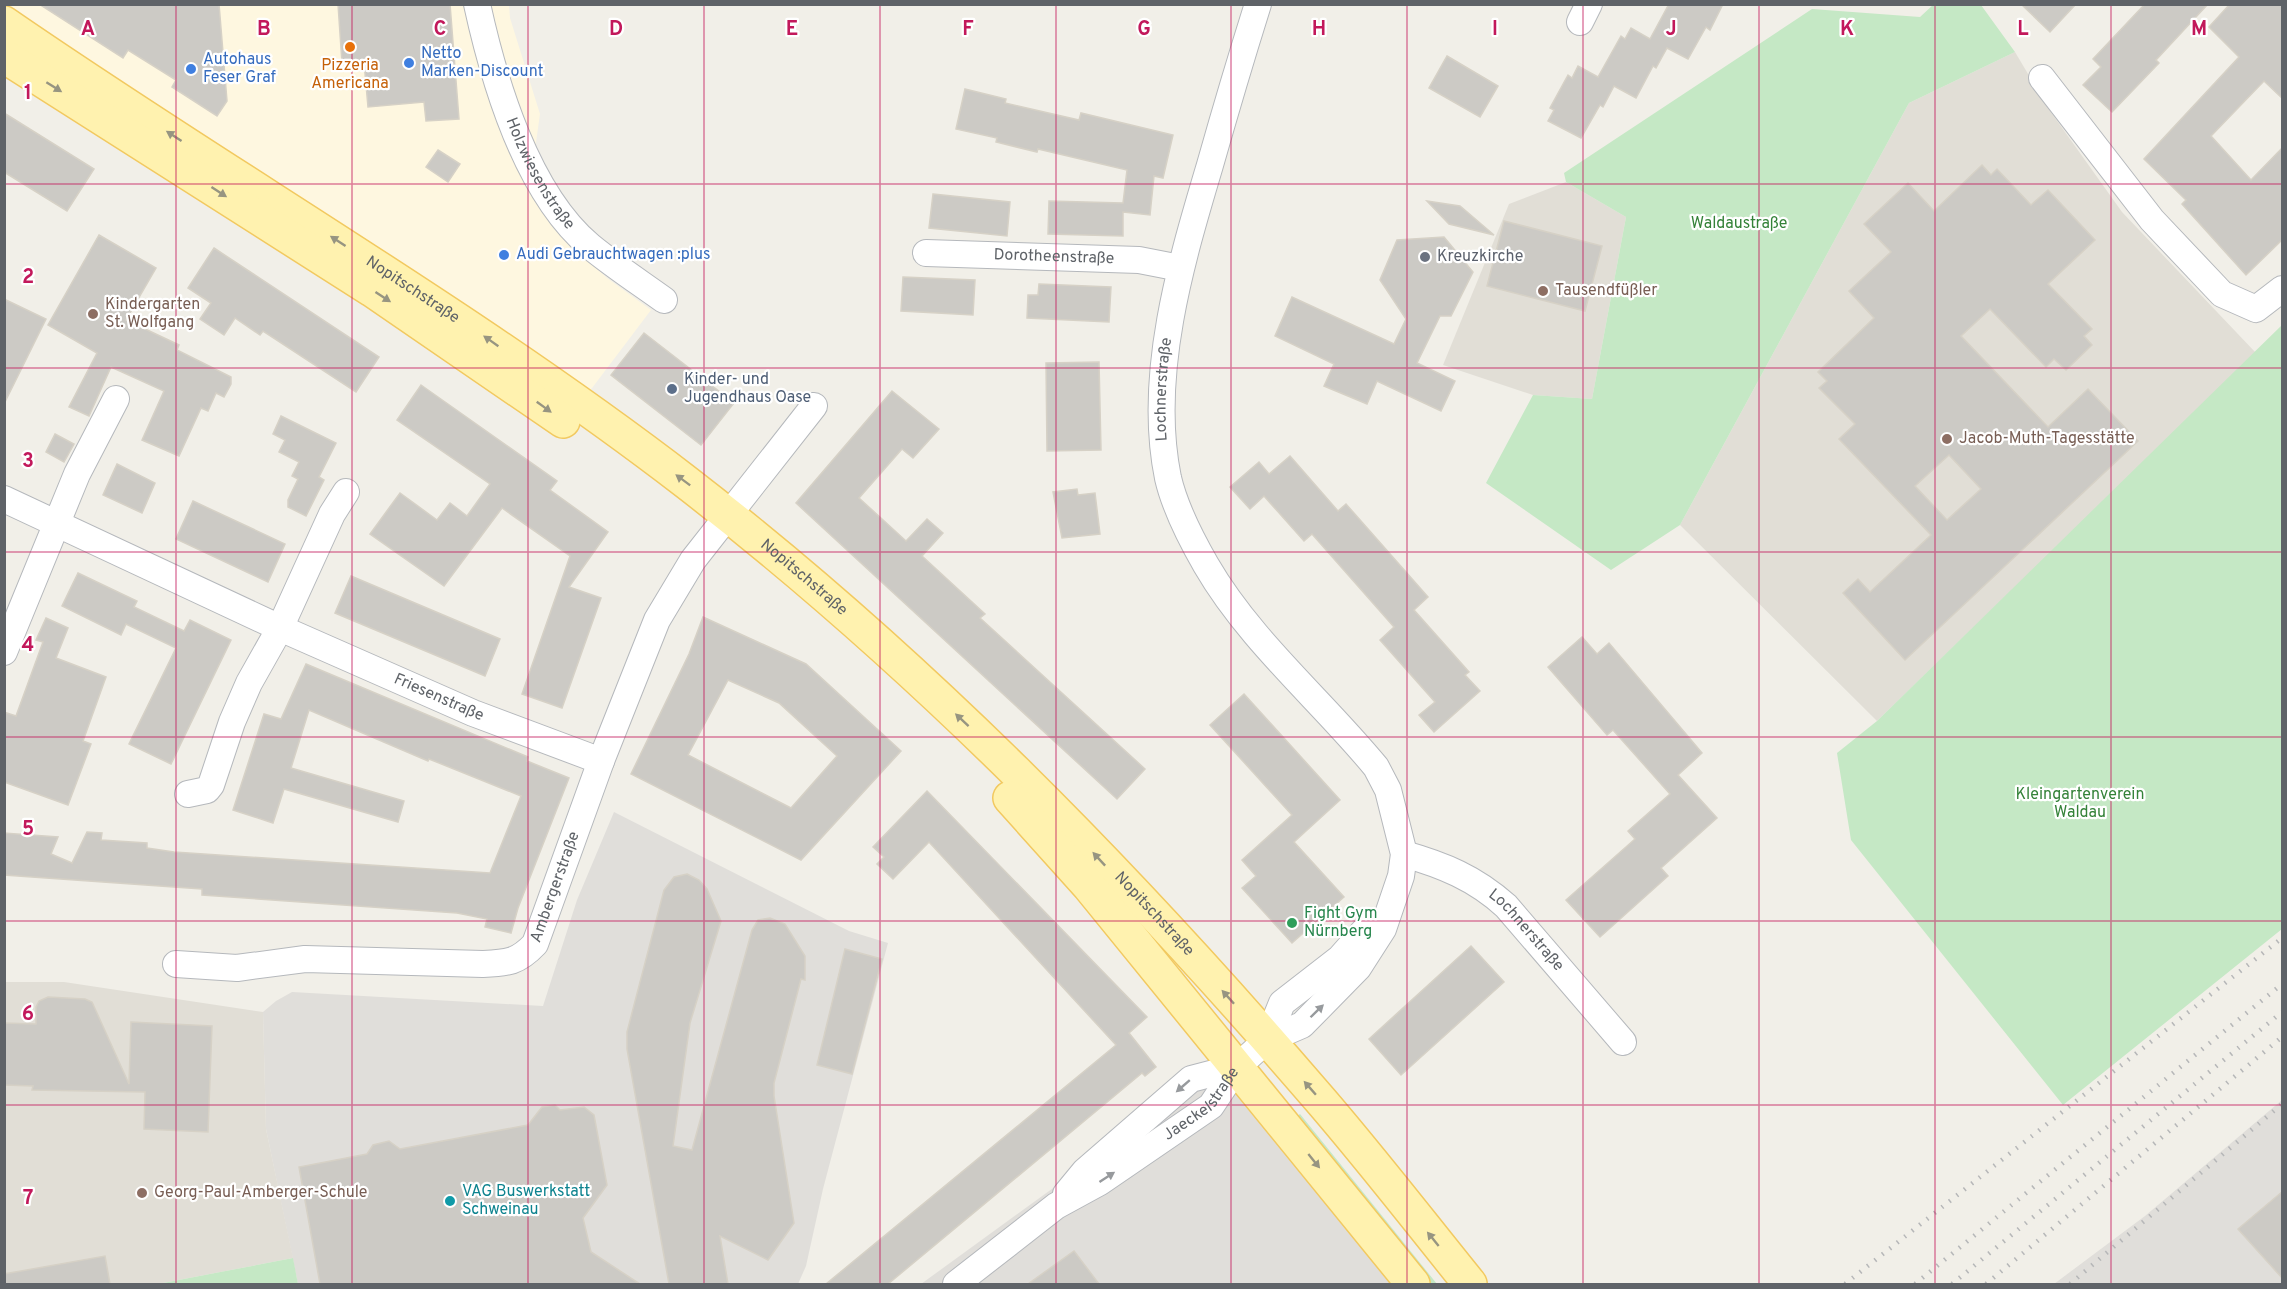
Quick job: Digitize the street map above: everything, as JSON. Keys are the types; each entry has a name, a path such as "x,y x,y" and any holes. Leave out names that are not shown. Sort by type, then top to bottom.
{"main road":[{"name":"Nopitschstraße","path":"4,23 475,331 672,472 721,525 1020,809 1089,886 1413,1284"},
{"name":"Nopitschstraße","path":"4,56 424,324 659,490 721,525 869,636 990,747 1123,884 1326,1107 1470,1284"}],"street":[{"name":"Holzwiesenstraße","path":"477,4 488,55 509,114 535,172 561,213 588,245 663,300"},
{"name":"Lochnerstraße","path":"1237,1067 1267,1040 1282,1003 1340,958 1359,939 1394,894 1401,876 1404,854 1388,790 1376,767 1249,625 1207,567 1173,496 1163,432 1164,366 1180,267 1258,4"},
{"path":"2042,78 2152,220 2222,294 2256,309 2283,290"},
{"name":"Dorotheenstraße","path":"926,253 1139,260 1180,267"},
{"path":"4,652 59,524 77,474 116,399"},
{"path":"721,525 814,406"},
{"path":"188,794 207,790 211,785 232,722 249,683 280,628 332,514 346,492"},
{"name":"Friesenstraße","path":"4,499 280,628 473,713 601,761"},
{"name":"Ambergerstraße","path":"176,964 237,969 305,959 483,964 522,958 535,944 601,761 657,620 680,578 721,525"},
{"name":"Lochnerstraße","path":"1404,854 1438,864 1486,887 1506,906 1623,1042"},
{"name":"Jaeckelstraße","path":"957,1284 1056,1206 1109,1177 1211,1106 1237,1067"}],"shaded area":[{"path":"5,5 509,5 510,18 540,114 529,192 554,229 607,278 651,310 586,396"},
{"name":"Jacob-Muth-Tagesstätte","path":"2015,52 2050,111 2122,212 2256,353 1877,721 1680,525 1909,103"},
{"name":"Tausendfüßler","path":"1566,182 1626,217 1592,399 1533,395 1443,365 1509,204"},
{"path":"614,812 849,931 888,943 823,1189 806,1266 798,1284 298,1284 266,1129 263,1012 292,992 543,1006 577,900"},
{"name":"Georg-Paul-Amberger-Schule","path":"4,982 64,982 263,1012 266,1129 293,1258 158,1284 5,1284"},
{"path":"1231,1059 1416,1284 921,1284"},
{"path":"2282,1100 2282,1284 2054,1284 2145,1216"}],"green space":[{"name":"Waldaustraße","path":"1934,4 1981,5 2015,52 1909,103 1680,525 1611,570 1486,483 1533,395 1592,399 1626,217 1566,182 1564,173 1812,9 1920,17"},
{"name":"Kleingartenverein Waldau","path":"2282,325 2282,929 2063,1105 1851,840 1837,753 1877,721"},
{"path":"1300,1114 1437,1284 1427,1284 1293,1120"},
{"path":"293,1258 298,1284 158,1284"}],"building":[{"name":"Autohaus Feser Graf","path":"39,4 219,4 227,101 217,116 172,87 176,80 128,50 123,58"},
{"name":"Netto Marken-Discount","path":"338,4 450,4 459,119 426,121 424,102 368,107 364,62 342,63"},
{"path":"1669,4 1723,4 1710,30 1706,27 1688,59 1667,48 1656,68 1653,66 1636,98 1614,86 1603,107 1600,105 1581,138 1548,121 1554,110 1550,108 1568,75 1572,78 1578,66 1598,77 1621,36 1625,39 1631,28 1650,39"},
{"path":"2021,4 2076,4 2050,32"},
{"path":"2145,4 2208,4 2156,60 2159,63 2112,112 2083,85 2101,67 2093,59"},
{"path":"2230,4 2283,4 2283,99 2264,81 2211,136 2251,180 2283,147 2283,239 2246,275 2182,204 2186,200 2144,159 2239,57 2209,27"},
{"path":"1447,56 1498,86 1480,117 1429,88"},
{"path":"965,89 1006,99 1005,103 1079,120 1081,113 1173,135 1163,178 1154,176 1150,215 1123,212 1123,236 1048,234 1049,201 1123,203 1127,170 1038,149 1037,152 996,142 997,138 956,129"},
{"path":"4,113 94,169 67,211 4,172"},
{"path":"438,150 460,164 448,182 426,167"},
{"path":"1982,165 1991,175 1997,169 2031,205 2048,190 2095,240 2048,284 2092,329 2084,336 2092,345 2066,370 2054,359 2046,367 1990,309 1961,336 2048,427 2088,389 2138,441 1905,660 1843,593 1858,579 1870,592 1931,535 1839,439 1855,424 1819,388 1827,381 1818,372 1874,318 1849,291 1891,252 1864,224 1908,183 1934,211","holes":["1949,455 1981,489 1947,520 1915,486"]},
{"path":"933,194 1010,202 1007,236 929,228"},
{"path":"1427,201 1460,206 1494,235 1449,224"},
{"path":"1504,221 1602,246 1585,311 1487,286"},
{"path":"99,235 156,268 126,320 179,345 177,350 231,377 231,384 224,397 216,393 208,411 201,408 179,456 142,440 164,391 111,367 89,416 69,407 97,353 48,325"},
{"path":"1444,237 1473,272 1451,316 1440,316 1417,363 1455,381 1441,411 1377,381 1367,404 1324,386 1334,364 1275,336 1292,297 1394,344 1406,319 1380,280 1397,240"},
{"path":"214,248 379,357 356,392 263,331 260,335 235,318 224,335 200,319 211,303 188,288"},
{"path":"903,277 975,280 973,315 901,311"},
{"path":"1039,284 1111,287 1109,322 1027,318 1028,295 1038,295"},
{"path":"4,299 46,319 4,404"},
{"name":"Kinder- und Jugendhaus Oase","path":"644,333 734,403 701,445 611,375"},
{"path":"1099,362 1101,450 1047,451 1046,363"},
{"path":"421,385 557,481 550,490 608,532 569,587 601,598 562,708 522,694 570,556 502,508 444,586 370,534 400,493 437,520 450,503 467,516 490,484 397,420"},
{"path":"892,391 939,429 913,458 902,449 859,498 906,541 927,519 943,533 922,556 985,614 980,618 1145,769 1117,799 796,503"},
{"path":"281,416 336,443 319,477 324,480 306,516 288,507 288,500 298,479 292,476 299,462 279,452 285,440 273,434"},
{"path":"55,434 74,444 64,462 46,452"},
{"path":"1290,456 1338,511 1346,504 1428,597 1414,610 1469,672 1465,675 1480,691 1434,732 1419,715 1435,702 1380,640 1394,627 1312,534 1304,541 1264,496 1250,509 1230,487 1259,462 1269,474"},
{"path":"117,464 155,483 142,513 103,495"},
{"path":"1077,489 1078,495 1095,493 1100,534 1062,538 1053,492"},
{"path":"193,501 285,544 268,582 176,539"},
{"path":"78,573 137,601 134,607 184,631 190,620 231,640 171,764 129,744 176,648 126,624 121,635 62,606"},
{"path":"351,576 500,639 485,676 335,613"},
{"path":"703,617 806,664 901,751 801,860 631,774 689,654","holes":["728,680 779,703 837,756 791,808 688,755"]},
{"path":"46,618 68,628 56,658 106,677 83,741 91,744 68,805 4,782 4,712 16,716 43,642 36,640"},
{"path":"1582,637 1597,654 1609,643 1702,753 1678,775 1717,818 1661,868 1668,876 1600,937 1566,900 1635,839 1628,831 1670,794 1613,730 1607,735 1548,667"},
{"path":"306,664 528,757 527,761 569,778 518,908 511,933 485,927 487,919 457,913 202,895 202,889 4,875 4,833 58,837 51,854 72,863 87,832 102,833 101,840 147,843 147,848 174,852 490,873 521,796 429,759 428,761 309,710 291,768 404,801 398,822 284,789 273,823 233,810 264,714 281,719"},
{"path":"1244,694 1340,800 1294,842 1344,897 1292,943 1242,888 1256,876 1242,860 1292,815 1210,725"},
{"path":"927,791 1147,1017 1129,1033 1156,1067 1145,1076 1142,1073 888,1284 826,1284 1116,1045 929,842 893,879 877,864 884,857 873,847"},
{"path":"687,874 699,880 707,889 721,921 690,1023 673,1146 692,1150 752,930 758,920 770,918 785,924 805,956 805,980 801,979 774,1083 774,1096 794,1223 768,1260 720,1236 728,1284 669,1284 627,1049 627,1032 664,890 674,877"},
{"path":"1471,946 1504,982 1401,1075 1369,1039"},
{"path":"845,949 882,959 852,1074 817,1065"},
{"path":"48,997 85,999 92,1002 129,1084 131,1022 212,1026 208,1132 144,1129 145,1092 32,1090 33,1086 4,1085 4,1023 36,1024 36,1007 39,1001"},
{"name":"VAG Buswerkstatt Schweinau","path":"555,1105 560,1110 584,1107 594,1115 607,1185 583,1218 591,1252 640,1284 320,1284 299,1167 367,1154 373,1145 389,1141 400,1149 528,1125 542,1107"},
{"path":"2283,1191 2283,1279 2238,1229"},
{"path":"1074,1251 1099,1284 1028,1284"},
{"path":"105,1256 110,1284 4,1284 4,1274"}],"railway":[{"path":"1845,1284 2282,938"},
{"path":"1915,1284 2282,984"},
{"path":"1952,1284 2282,1012"},
{"path":"1986,1284 2282,1037"},
{"path":"2070,1284 2282,1104"}],"place":[{"name":"Pizzeria Americana","path":"350,47"},
{"name":"Netto Marken-Discount","path":"409,63"},
{"name":"Autohaus Feser Graf","path":"191,69"},
{"name":"Audi Gebrauchtwagen :plus","path":"504,255"},
{"name":"Kreuzkirche","path":"1425,257"},
{"name":"Tausendfüßler","path":"1543,291"},
{"name":"Kindergarten St. Wolfgang","path":"93,314"},
{"name":"Kinder- und Jugendhaus Oase","path":"672,389"},
{"name":"Jacob-Muth-Tagesstätte","path":"1947,439"},
{"name":"Fight Gym Nürnberg","path":"1292,923"},
{"name":"Georg-Paul-Amberger-Schule","path":"142,1193"},
{"name":"VAG Buswerkstatt Schweinau","path":"450,1201"}]}
